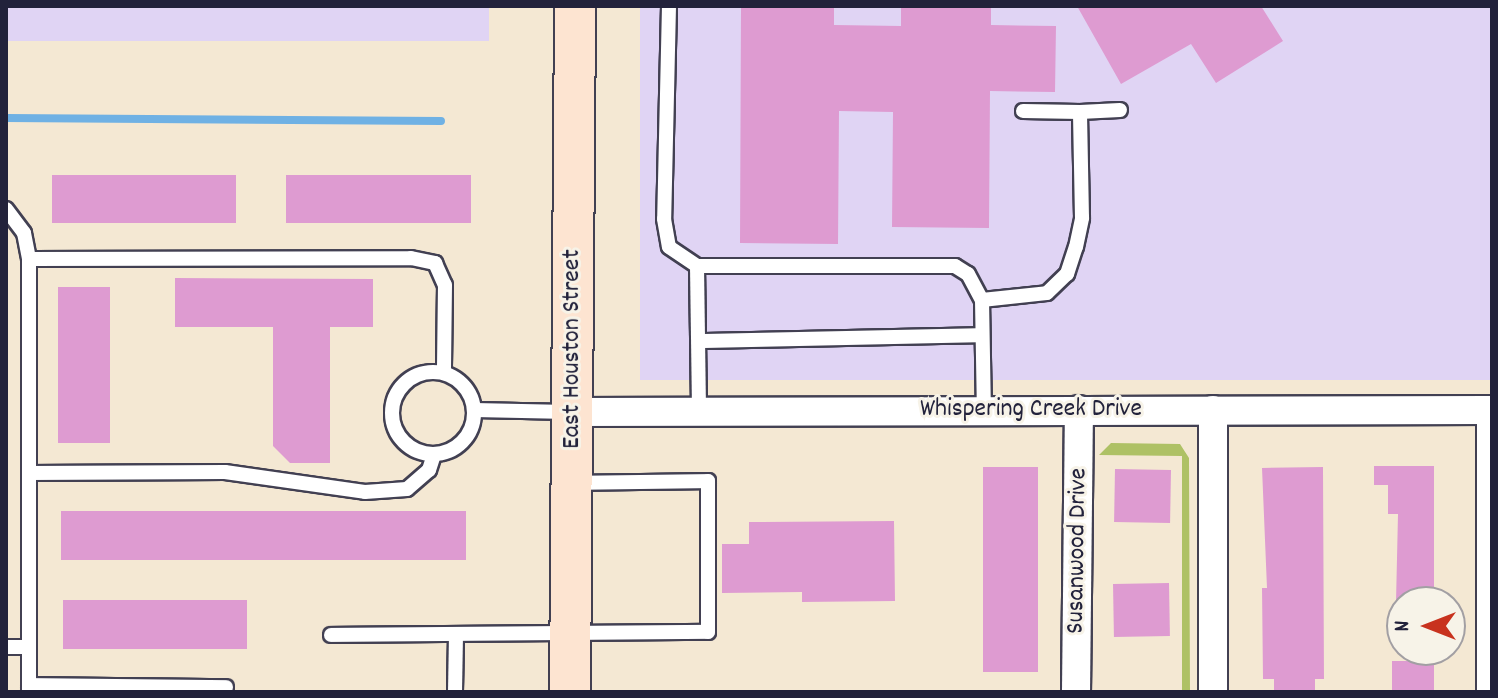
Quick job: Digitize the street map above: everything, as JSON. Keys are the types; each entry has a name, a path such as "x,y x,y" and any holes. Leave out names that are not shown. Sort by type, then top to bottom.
{"main road":[{"name":"East Houston Street","path":"570,692 575,6"}],"street":[{"name":"Susanwood Drive","path":"1076,692 1079,410"},
{"path":"1213,410 1213,692"},
{"name":"Whispering Creek Drive","path":"572,412 1492,410"},
{"path":"1491,692 1492,410"}],"lane":[{"path":"669,6 664,219 669,247 697,266 955,266 968,274 982,300 984,410"},
{"path":"1023,111 1120,110"},
{"path":"982,300 1047,293 1067,274 1082,218 1080,112"},
{"path":"6,209 24,233 29,259 29,688 226,687"},
{"path":"29,259 411,258 435,263 445,285 444,372"},
{"path":"697,266 699,411"},
{"path":"699,341 982,335"},
{"path":"444,372 462,384 474,410 473,424 458,446 434,455 406,445 396,434 392,405 408,380 444,372"},
{"path":"474,410 572,412"},
{"path":"29,473 225,472 365,492 407,489 429,470 434,455"},
{"path":"331,635 708,632 708,481 572,483"},
{"path":"455,692 456,635"},
{"path":"6,647 29,647"}],"shaded area":[{"path":"6,6 489,6 489,41 6,41"},
{"path":"640,6 1492,6 1492,380 640,380"}],"green space":[{"path":"1111,443 1180,444 1189,458 1190,692 1182,692 1182,456 1099,455"}],"building":[{"path":"741,6 834,6 834,25 901,26 901,6 991,6 991,25 1056,26 1055,92 990,91 989,228 892,227 893,112 839,111 838,244 740,243"},
{"path":"1077,6 1261,6 1283,41 1216,83 1191,44 1121,84"},
{"path":"52,175 236,175 236,223 52,223"},
{"path":"286,175 471,175 471,223 286,223"},
{"path":"175,278 373,279 373,327 330,327 330,463 290,463 273,446 273,327 175,327"},
{"path":"58,287 110,287 110,443 58,443"},
{"path":"1374,466 1434,466 1434,586 1396,586 1398,514 1388,514 1388,485 1374,485"},
{"path":"983,467 1038,467 1038,672 983,672"},
{"path":"1323,467 1324,679 1315,679 1315,692 1274,692 1274,679 1263,679 1262,588 1267,588 1262,468"},
{"path":"1115,469 1171,470 1170,523 1114,522"},
{"path":"61,511 466,511 466,560 61,560"},
{"path":"894,521 895,601 802,602 802,592 722,593 722,544 749,544 749,522"},
{"path":"1169,583 1170,636 1114,637 1113,584"},
{"path":"63,600 247,600 247,649 63,649"},
{"path":"1392,666 1434,666 1434,692 1392,692"}],"waterway":[{"path":"6,118 441,121"}]}
